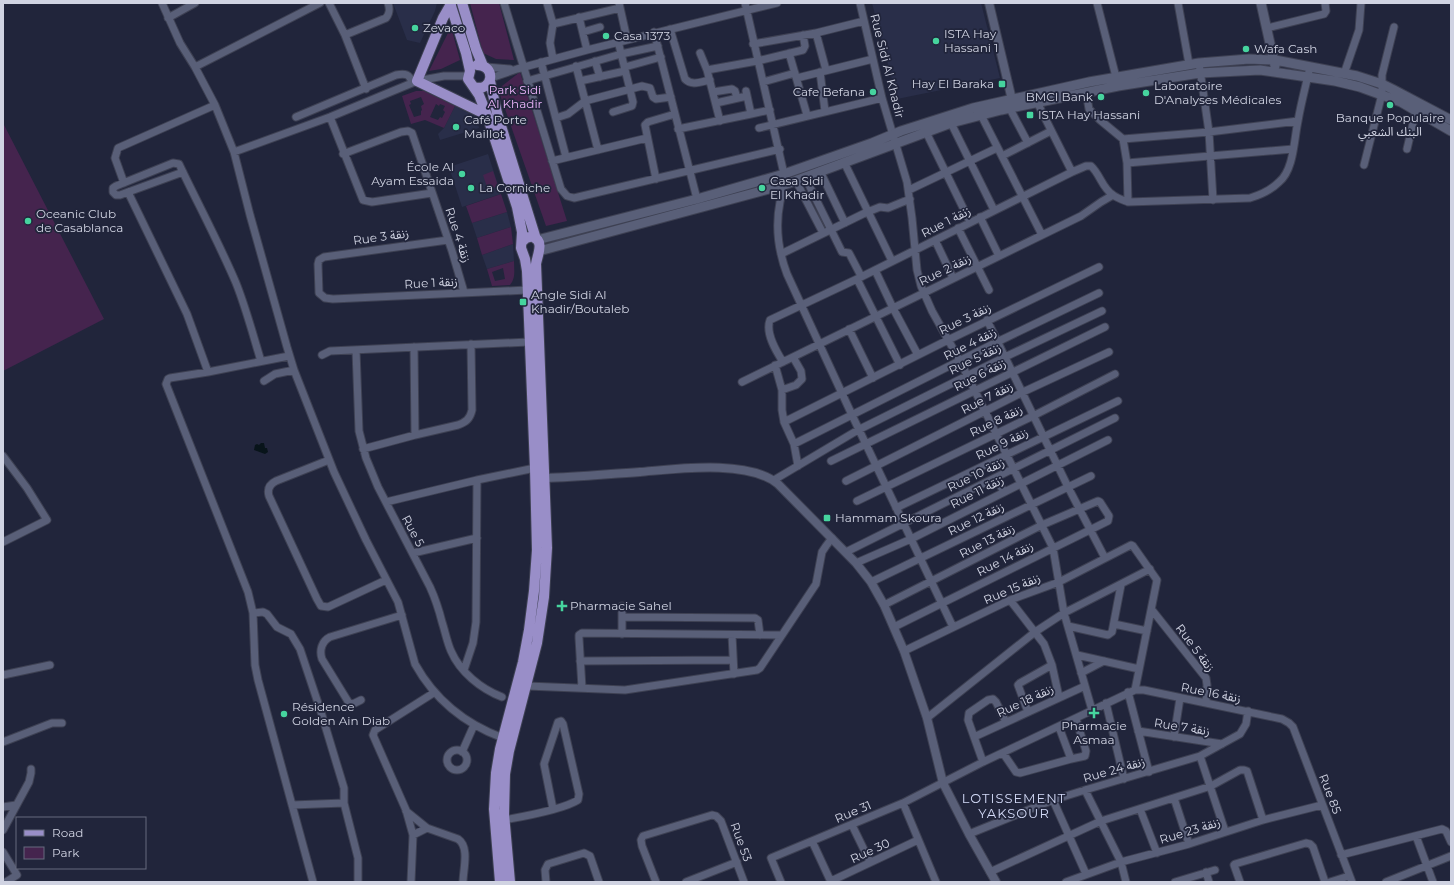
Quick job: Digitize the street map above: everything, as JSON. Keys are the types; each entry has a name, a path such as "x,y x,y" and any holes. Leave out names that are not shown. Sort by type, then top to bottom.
{"main road":[{"path":"462,3 476,49 484,67 490,72 490,80 497,113 540,245 536,264 547,548 545,583 537,643 507,760 503,798 510,882"},
{"path":"1261,3 1275,60 1276,72"},
{"path":"450,4 466,53 470,82 479,95 487,115 517,208 522,230 521,248 526,266 537,534 532,615 523,662 503,738 496,773 494,809 500,882"},
{"path":"450,4 414,82 487,115"},
{"path":"522,242 528,237 537,239 696,199 784,174 865,146 926,132 1011,104 1116,77 1189,64 1249,59 1275,60 1344,74 1382,84 1425,105 1451,120"},
{"path":"469,74 476,66 484,67"},
{"path":"523,253 531,256 539,251 784,185 844,162 894,139 973,108 1037,102 1086,92 1200,73 1260,70 1341,82 1382,94 1416,110 1451,131"},
{"path":"474,87 485,87 490,80"}],"street":[{"path":"162,3 180,42 215,105 234,152 289,356 329,460 366,540 398,602 415,664 435,692 457,714 474,725 503,738"},
{"path":"168,18 195,3"},
{"path":"195,67 320,3"},
{"path":"329,3 345,35 366,89"},
{"path":"345,35 386,18 389,10 388,3"},
{"path":"504,3 520,68 527,81 561,190 570,198 780,149"},
{"path":"547,3 553,24 550,43 553,59"},
{"path":"490,80 520,68 670,29 745,7 777,3"},
{"name":"Rue Sidi Al Khadir","path":"860,3 882,98 909,190 918,278 932,311 960,361 1053,548 1064,613 1092,710"},
{"path":"989,3 1011,104 1028,143"},
{"path":"1097,3 1116,77"},
{"path":"1178,3 1189,64"},
{"path":"1267,28 1324,14 1326,11 1325,3"},
{"path":"1344,74 1359,30 1361,3"},
{"path":"553,24 619,5 628,39"},
{"path":"745,7 757,61 780,149 784,174 784,185 780,203 778,226 781,254 787,274 858,430 954,627"},
{"path":"580,17 587,50"},
{"path":"753,44 816,33 864,21"},
{"path":"583,32 600,27"},
{"path":"1364,165 1382,94 1382,75 1394,27"},
{"path":"670,29 684,79 694,84 710,80"},
{"path":"654,32 696,199"},
{"path":"816,33 823,71 825,111"},
{"path":"707,70 757,61 804,49 805,46 803,35"},
{"path":"613,112 632,106 633,102 618,42"},
{"path":"527,81 576,66 658,46"},
{"path":"700,53 710,80 720,121"},
{"path":"789,53 807,115"},
{"path":"580,81 600,77 661,57"},
{"path":"763,82 823,71 873,59"},
{"path":"595,61 600,77"},
{"path":"541,62 546,75 566,157"},
{"path":"1199,63 1209,132 1213,200"},
{"path":"576,66 598,150"},
{"path":"484,67 520,68"},
{"path":"1113,196 1128,202 1238,200 1260,195 1280,182 1288,168 1293,149 1310,67"},
{"path":"296,117 400,74 409,76 414,82"},
{"path":"234,152 330,117 414,82 444,76 469,74"},
{"path":"556,118 568,114 585,101 645,86 650,88 653,97 656,99 671,97"},
{"path":"713,92 732,89 735,91 737,98"},
{"path":"1086,92 1089,109 1100,120 1123,138 1209,132 1298,121"},
{"path":"716,103 737,98 746,93 751,114"},
{"path":"759,128 807,115 882,98"},
{"path":"1037,102 1072,172"},
{"path":"124,182 115,158 118,148 215,105"},
{"path":"678,129 770,110"},
{"path":"1407,149 1416,110"},
{"path":"656,179 644,127 646,123 675,114"},
{"path":"980,115 1042,235"},
{"path":"330,117 361,197 366,202 375,202 432,193"},
{"path":"951,123 994,210"},
{"name":"Rue 4 زنقة","path":"344,154 405,131 412,134 415,139 464,292"},
{"path":"1002,156 1051,131"},
{"path":"926,132 970,222"},
{"path":"552,161 647,138"},
{"path":"1123,138 1128,202"},
{"path":"909,190 997,148"},
{"path":"1126,163 1293,149"},
{"path":"844,162 892,261"},
{"path":"183,172 118,195 113,192 114,187 124,182 173,163 179,164 183,172 236,283 261,361"},
{"name":"Rue 1 زنقة","path":"783,362 774,345 768,324 770,320 859,278 1022,196 1086,166 1091,166 1098,174 1106,189 1113,196"},
{"path":"820,171 845,223"},
{"path":"800,179 832,229 842,252 850,253 875,316 900,365"},
{"path":"800,179 823,233"},
{"path":"128,192 187,314 208,372"},
{"name":"Rue 2 زنقة","path":"742,382 1081,216 1101,202 1113,196"},
{"path":"781,254 868,212 880,207 888,208 910,199"},
{"path":"980,217 999,256"},
{"path":"958,228 978,266 988,290"},
{"name":"Rue 3 زنقة","path":"337,299 325,298 320,293 319,260 328,255 448,240"},
{"path":"935,240 954,278"},
{"name":"Rue 3 زنقة","path":"784,422 987,320 1099,267"},
{"path":"875,270 918,355"},
{"name":"Rue 1 زنقة","path":"337,299 527,290"},
{"name":"Rue 4 زنقة","path":"794,444 997,342 1099,293"},
{"name":"Rue 5 زنقة","path":"774,480 858,430 967,375 1102,311"},
{"path":"987,320 1104,558"},
{"name":"Rue 6 زنقة","path":"831,461 1012,371 1105,327"},
{"path":"849,329 873,378"},
{"path":"322,355 330,351 529,342"},
{"path":"363,449 465,422 471,415 472,410 471,344"},
{"path":"414,347 415,434"},
{"name":"Rue 5","path":"356,350 359,431 363,449 370,468 436,601 454,658 481,687 502,697"},
{"name":"Rue 7 زنقة","path":"846,481 1023,392 1109,352"},
{"path":"289,356 170,378 166,384 245,583 253,613 255,665 258,680 313,882"},
{"path":"782,390 796,385 802,379 801,371 793,357"},
{"path":"775,365 782,390 782,410 784,422 794,444 798,466"},
{"path":"264,381 275,374 294,370"},
{"name":"Rue 8 زنقة","path":"858,501 1033,416 1115,374"},
{"name":"Rue 9 زنقة","path":"896,508 1118,401"},
{"name":"Rue 10 زنقة","path":"846,552 1115,418"},
{"name":"Rue 11 زنقة","path":"856,563 911,539 1108,440"},
{"path":"3,456 27,488 47,520 3,542"},
{"path":"329,460 276,481 271,485 268,491 317,599 321,606 328,607 386,580"},
{"path":"386,502 477,480 535,468"},
{"path":"545,478 705,468 744,470 757,473 774,480 856,563 871,582 884,605 904,651 927,718 943,783 968,834 996,882"},
{"name":"Rue 12 زنقة","path":"871,582 1091,476"},
{"path":"996,478 1004,492"},
{"path":"464,670 473,643 476,622 477,480"},
{"name":"Rue 13 زنقة","path":"884,605 1042,526 1098,501 1100,502"},
{"name":"Rue 14 زنقة","path":"894,627 1108,521 1109,516 1100,502"},
{"path":"413,553 477,538"},
{"path":"527,686 628,690 757,670 760,668 816,584 822,552 832,538"},
{"name":"Rue 15 زنقة","path":"904,651 1010,600 1059,582 1127,545 1133,546 1150,569"},
{"path":"927,718 1035,632 1064,613 1150,569 1157,580 1135,690 983,762 943,783"},
{"path":"1068,626 1108,635 1112,632 1120,585"},
{"path":"1010,600 1044,644 1052,665 1059,697"},
{"path":"622,606 622,634"},
{"name":"Rue 5 زنقة","path":"1152,610 1206,678 1206,703"},
{"path":"253,613 261,612 267,614 277,627 292,634 297,642 321,712 344,788 344,803 358,858 358,882"},
{"path":"361,700 353,704 349,703 322,659 321,654 323,644 330,637 402,615"},
{"path":"622,617 755,618 758,620 760,635"},
{"path":"1114,624 1148,631"},
{"path":"582,688 579,635 582,634 782,635"},
{"path":"732,635 734,674"},
{"path":"1077,655 1139,669"},
{"path":"580,661 733,660"},
{"path":"1082,673 1104,661"},
{"path":"3,675 50,665"},
{"path":"1028,712 1018,685 1052,665"},
{"name":"Rue 18 زنقة","path":"974,737 1085,686"},
{"name":"Rue 16 زنقة","path":"1135,690 1144,690 1282,719"},
{"path":"411,882 413,835 406,810 374,738 373,732 435,692"},
{"path":"1128,692 1150,772"},
{"path":"1174,737 1180,698"},
{"path":"983,762 968,720 968,715 988,700 993,699 1006,722"},
{"path":"1106,703 1124,779"},
{"name":"Rue 24 زنقة","path":"968,834 1053,800 1200,756 1240,734 1244,728 1248,711"},
{"path":"1003,753 1016,772 1020,773 1085,756 1087,753 1076,719"},
{"name":"Rue 85","path":"1282,719 1289,723 1292,727 1350,879"},
{"path":"504,820 553,809 574,803 579,798 563,724 561,722 558,722 544,764 553,809"},
{"path":"3,742 52,723 62,723"},
{"path":"462,752 474,725"},
{"path":"1059,727 1071,759"},
{"name":"Rue 7 زنقة","path":"1138,731 1222,744"},
{"path":"1200,756 1226,831"},
{"path":"3,830 31,778 31,770"},
{"path":"990,872 1101,821 1211,786 1240,770 1247,771 1263,820"},
{"name":"Rue 31","path":"781,882 771,858 903,803 943,783"},
{"path":"1085,790 1121,862 1126,882"},
{"path":"1174,798 1189,844"},
{"path":"1053,800 1086,874"},
{"path":"292,805 344,803"},
{"path":"903,803 934,881"},
{"name":"Rue 23 زنقة","path":"1066,882 1121,862 1189,844 1226,831 1322,804"},
{"path":"3,807 16,805"},
{"path":"1140,809 1157,853"},
{"path":"406,810 427,828 458,839 462,842 464,847 463,882"},
{"name":"Rue 53","path":"656,882 642,846 642,837 712,816 716,816 721,821 744,882"},
{"path":"852,824 870,862"},
{"path":"413,835 427,828"},
{"path":"1341,855 1444,829 1451,842"},
{"path":"1416,836 1433,882"},
{"name":"Rue 30","path":"831,882 918,840"},
{"path":"812,842 831,882"},
{"path":"1240,882 1234,868 1235,864 1306,843 1313,847 1325,882"},
{"path":"3,852 17,875 6,882"},
{"path":"546,882 545,870 548,864 584,853 590,856 599,882"},
{"path":"1386,882 1451,856"},
{"path":"686,882 736,862"},
{"path":"1175,882 1215,870"},
{"path":"1206,872 1209,882"},
{"path":"1330,882 1350,879"}],"shaded area":[{"path":"393,3 437,3 435,11 420,43 407,40"},
{"name":"ISTA Hay Hassani 1","path":"872,3 981,3 1000,78 897,99"},
{"path":"455,106 476,117 479,128 440,140 438,134 444,128"},
{"path":"488,154 501,194 462,207 449,167"},
{"path":"507,212 511,227 477,238 472,223"},
{"path":"513,244 514,261 487,269 482,255"},
{"path":"264,443 265,448 267,448 268,452 265,454 254,450 255,445 259,445"}],"green space":[{"path":"470,3 499,3 514,60 496,59 483,53"},
{"path":"451,27 460,60 441,69 429,71"},
{"name":"Park Sidi Al Khadir","path":"520,72 567,221 546,226 498,89"},
{"path":"416,91 424,91 455,106 444,128 425,120 411,124 402,96","holes":["421,97 424,104 421,106 421,115 414,117 409,105 411,104 410,101","436,104 439,106 440,104 445,106 443,110 445,112 442,118 440,117 438,120 430,117"]},
{"name":"Oceanic Club de Casablanca","path":"3,123 104,319 3,371"},
{"path":"493,171 498,186 488,190 483,175"},
{"path":"501,194 507,212 472,223 466,206"},
{"path":"511,227 513,244 482,255 477,238"},
{"path":"514,261 513,280 510,285 492,286 487,269","holes":["503,268 505,279 495,281 492,272"]}],"place":[{"name":"Zevaco","path":"415,28"},
{"name":"Casa 1373","path":"606,36"},
{"name":"ISTA Hay Hassani 1","path":"936,41"},
{"name":"Wafa Cash","path":"1246,49"},
{"name":"Hay El Baraka","path":"1002,84"},
{"name":"Cafe Befana","path":"873,92"},
{"name":"Laboratoire D'Analyses Médicales","path":"1146,93"},
{"name":"BMCI Bank","path":"1101,97"},
{"name":"Banque Populaire البنك الشعبي","path":"1390,105"},
{"name":"ISTA Hay Hassani","path":"1030,115"},
{"name":"Café Porte Maillot","path":"456,127"},
{"name":"École Al Ayam Essaida","path":"462,174"},
{"name":"La Corniche","path":"471,188"},
{"name":"Casa Sidi El Khadir","path":"762,188"},
{"name":"Oceanic Club de Casablanca","path":"28,221"},
{"name":"Angle Sidi Al Khadir/Boutaleb","path":"523,302"},
{"name":"Hammam Skoura","path":"827,518"},
{"name":"Pharmacie Sahel","path":"562,606"},
{"name":"Pharmacie Asmaa","path":"1094,713"},
{"name":"Résidence Golden Ain Diab","path":"284,714"}],"district":[{"name":"LOTISSEMENT YAKSOUR","path":"1014,806"}]}
